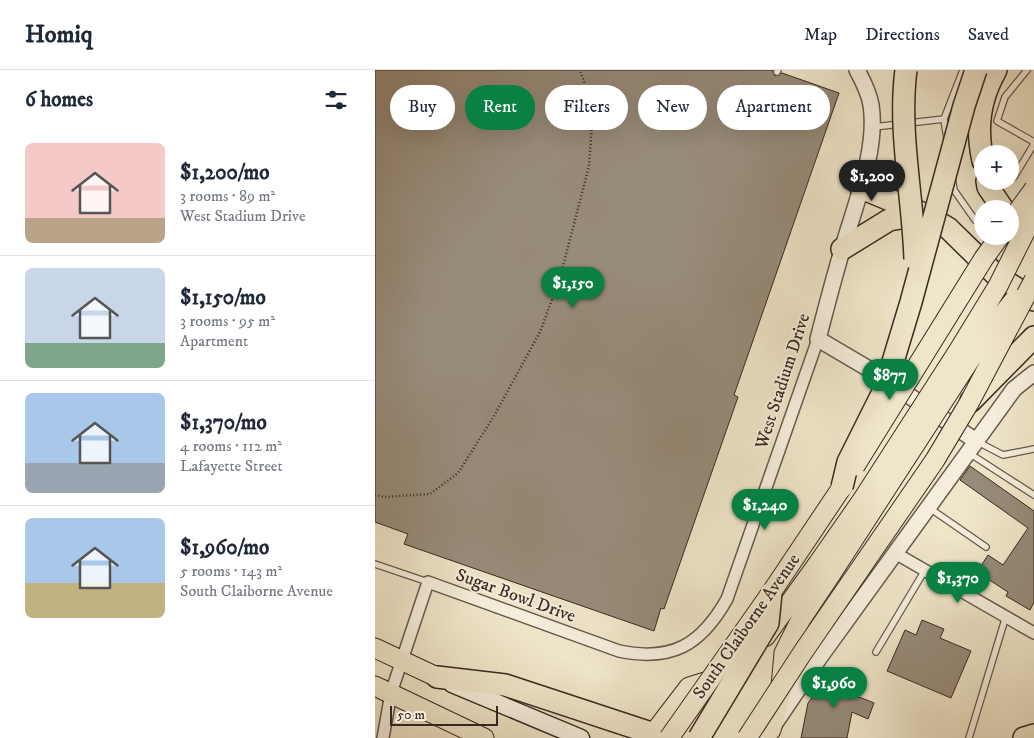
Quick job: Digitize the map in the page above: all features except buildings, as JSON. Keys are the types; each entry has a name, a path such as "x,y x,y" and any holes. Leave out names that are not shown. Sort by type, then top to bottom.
{"highway":[{"path":"906,70 903,91 904,128 911,188 915,258 911,302"},
{"path":"843,487 848,462 885,388 911,302 956,134 976,70"},
{"path":"981,145 979,126 981,102 996,70"},
{"path":"861,188 924,214 947,228 996,275 1034,300"},
{"path":"842,249 889,220 924,214"},
{"path":"1019,224 1034,238"},
{"path":"969,403 1034,337"},
{"path":"699,738 768,623 771,593"},
{"path":"437,677 505,685 659,737"},
{"path":"1025,738 1034,735"}],"main road":[{"path":"1019,210 1034,189"},
{"path":"768,734 780,698 784,653 824,569 863,500 998,286 1034,214"},
{"name":"South Claiborne Avenue","path":"659,737 771,593 843,487 993,245"},
{"path":"659,737 689,687 709,679 730,676 743,668 824,569 986,335 1034,275"},
{"path":"747,738 935,460 969,403 1034,280"},
{"path":"375,648 437,677 581,738"},
{"path":"383,690 478,737"}],"street":[{"name":"West Stadium Drive","path":"646,655 671,652 683,648 703,633 716,619 727,599 817,339 861,188 872,128 871,105 857,70"},
{"path":"817,339 874,372 972,447"},
{"path":"768,734 895,553 1014,389 1034,373"},
{"path":"895,553 1034,633"},
{"path":"383,738 383,690 401,660 428,582"},
{"name":"Sugar Bowl Drive","path":"428,582 619,651 646,655"}],"lane":[{"path":"963,70 944,119 954,190 974,219"},
{"path":"1019,168 1034,143 997,121 1005,98 1027,70"},
{"path":"872,128 944,119"},
{"path":"972,447 1003,455 1034,450"},
{"path":"972,447 1034,495"},
{"path":"928,507 987,547"},
{"name":"Sugar Bowl Drive","path":"375,564 428,582"},
{"path":"876,652 925,570"},
{"path":"969,738 1006,616"}],"path":[{"path":"375,495 384,497 430,494 458,472 494,416 540,332 560,278 589,166 592,124 587,90 580,70"}]}
